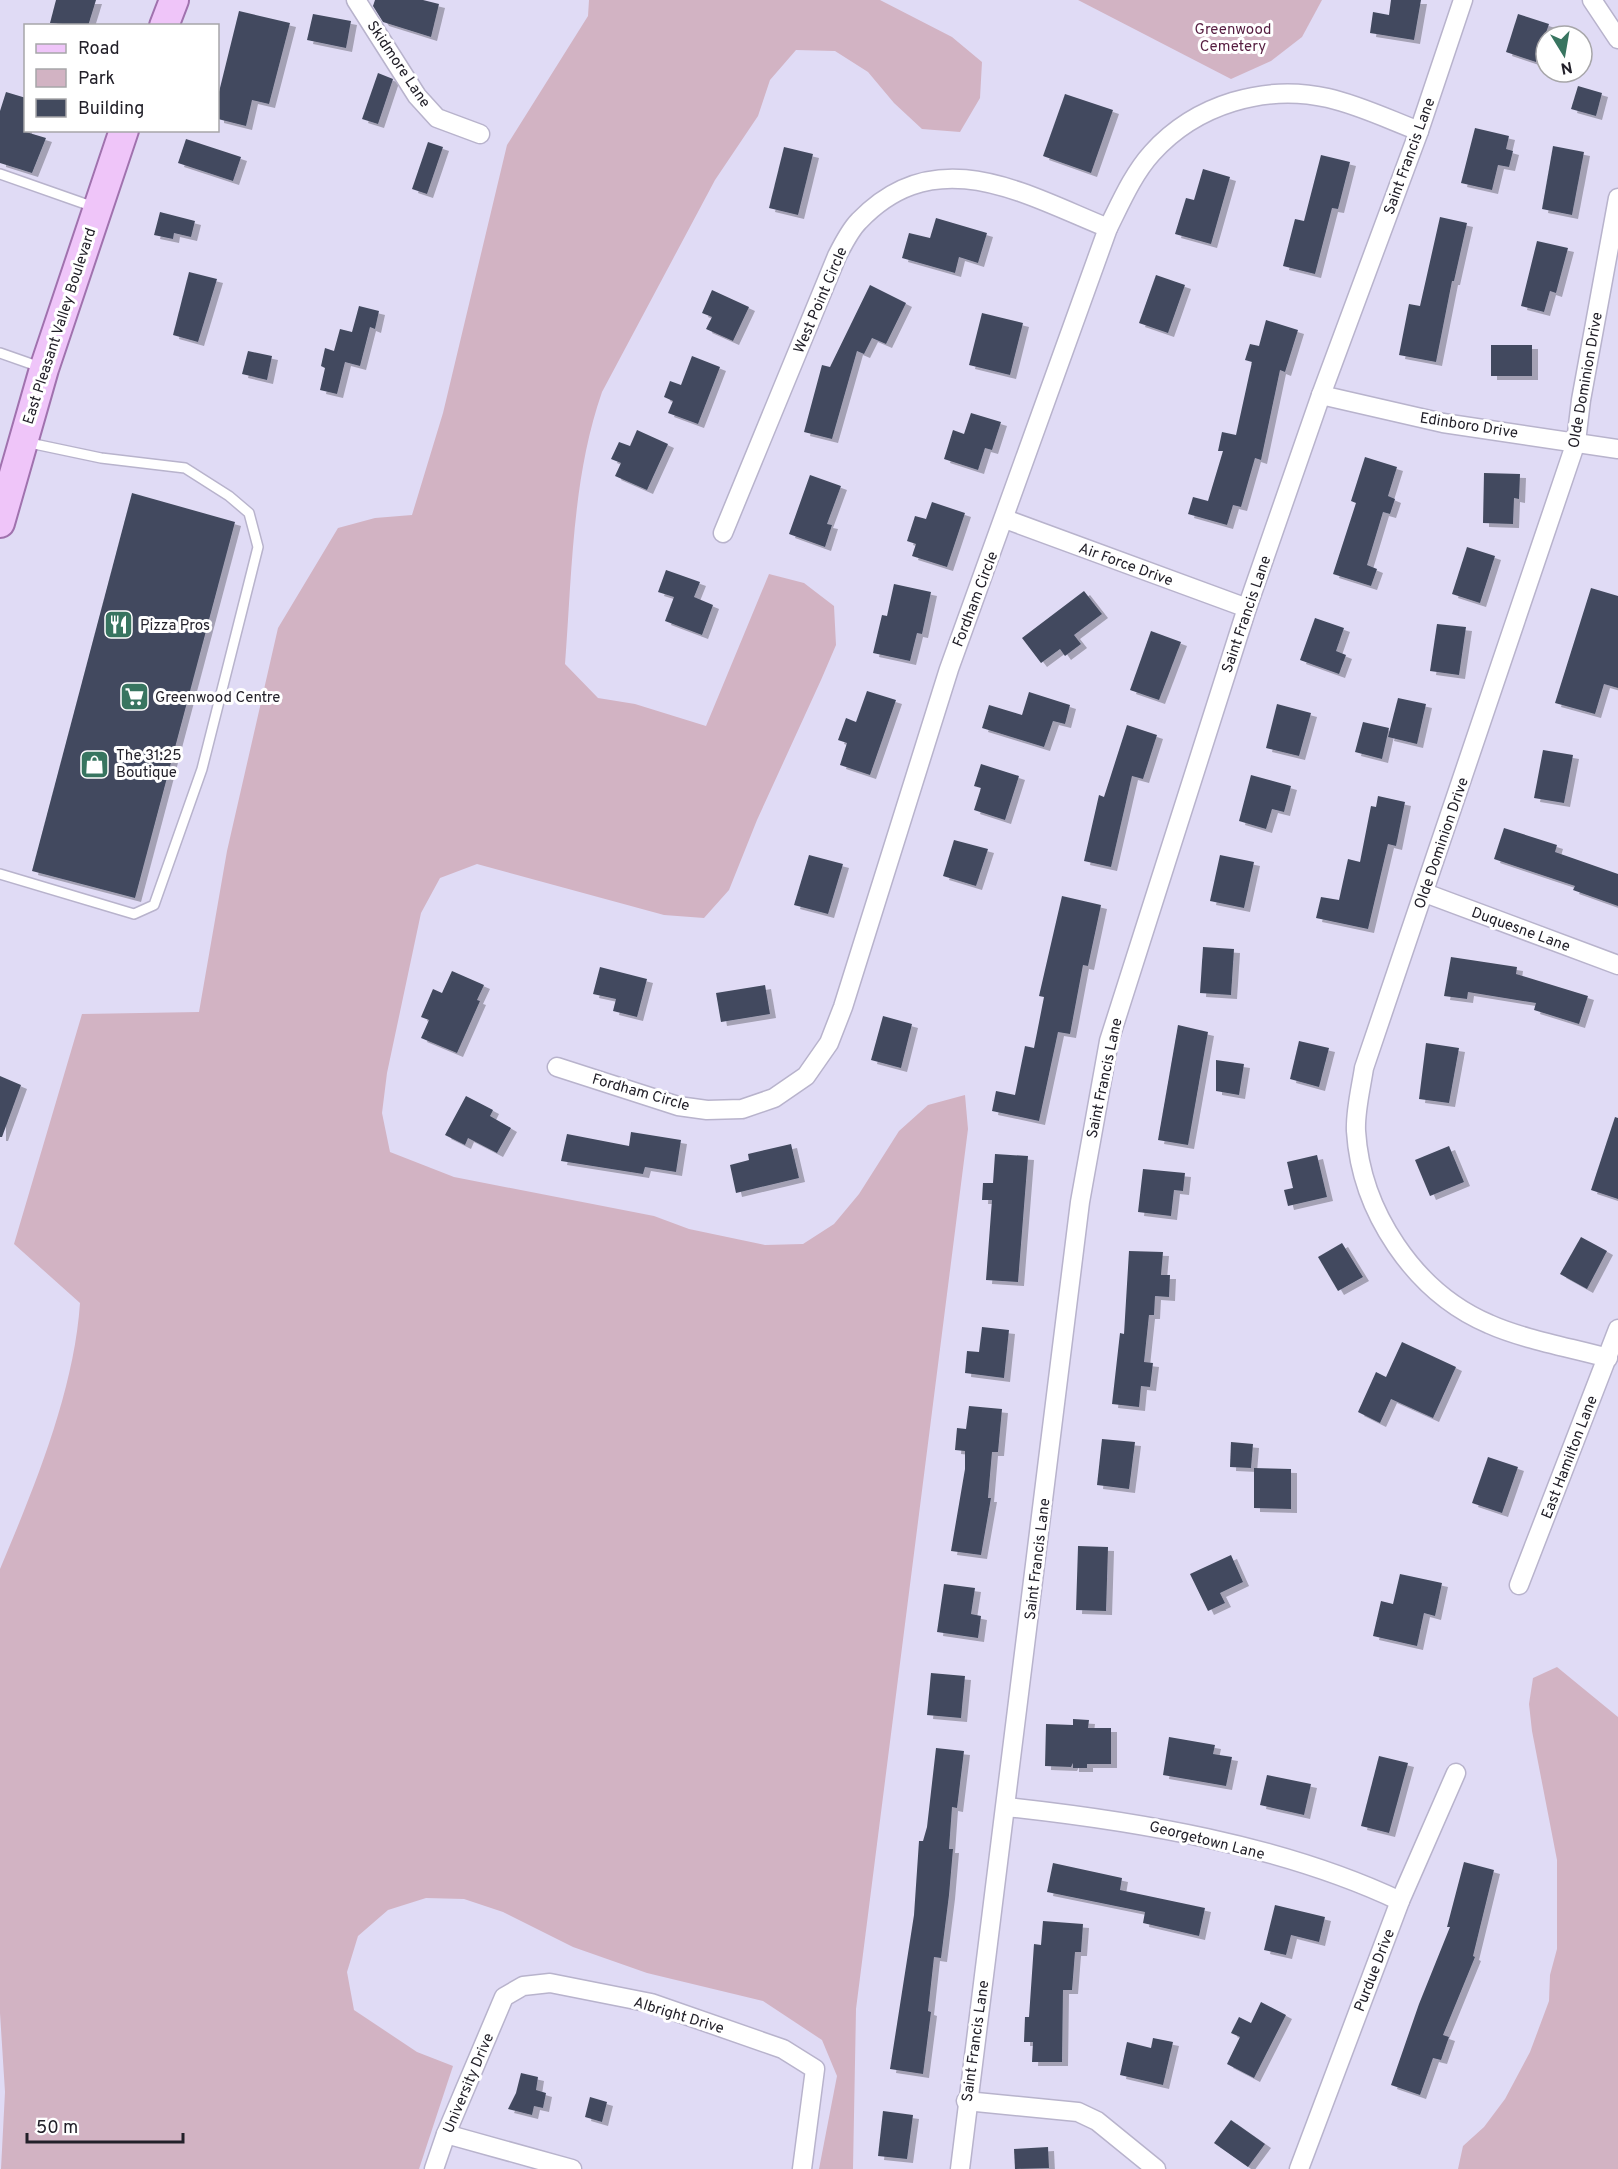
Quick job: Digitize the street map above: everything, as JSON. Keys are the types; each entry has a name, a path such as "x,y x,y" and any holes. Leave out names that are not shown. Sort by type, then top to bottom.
{"main road":[{"path":"165,24 174,0"},
{"name":"East Pleasant Valley Boulevard","path":"0,523 5,481 22,441 123,132"}],"street":[{"name":"Skidmore Lane","path":"356,0 417,96 437,118 480,134"},
{"name":"Saint Francis Lane","path":"960,2169 966,2101 1007,1807 1080,1202 1109,1041 1247,608 1321,395 1419,131 1463,0"},
{"path":"1592,0 1618,39"},
{"name":"Fordham Circle","path":"557,1067 678,1106 708,1110 742,1109 774,1098 806,1076 829,1043 843,1007 949,669 1005,519 1108,228 1132,182 1153,152 1205,112 1242,97 1280,94 1328,98 1419,131"},
{"name":"West Point Circle","path":"723,533 837,256 857,222 888,196 926,181 963,177 1000,184 1108,228"},
{"name":"Olde Dominion Drive","path":"1608,1358 1489,1324 1453,1303 1417,1271 1390,1237 1373,1204 1361,1167 1356,1129 1364,1068 1576,442 1581,400 1618,198"},
{"name":"Edinboro Drive","path":"1321,395 1443,423 1618,448"},
{"name":"Air Force Drive","path":"1005,519 1247,608"},
{"name":"Duquesne Lane","path":"1425,893 1618,964"},
{"name":"East Hamilton Lane","path":"1519,1585 1618,1329"},
{"name":"Purdue Drive","path":"1299,2169 1400,1901 1456,1773"},
{"name":"Georgetown Lane","path":"1007,1807 1111,1819 1162,1828 1356,1880 1400,1901"},
{"name":"Albright Drive","path":"504,1997 524,1986 550,1983 651,2003 783,2049 815,2069 801,2169"},
{"name":"University Drive","path":"434,2169 446,2134 504,1997"},
{"path":"966,2101 1078,2112 1098,2121 1156,2169"},
{"path":"446,2134 572,2169"}],"lane":[{"path":"0,174 97,208"},
{"path":"0,353 44,369"},
{"path":"0,874 134,914 154,905 202,769 258,547 249,513 229,496 185,468 101,458 22,441"}],"green space":[{"path":"589,0 880,0 952,37 982,62 980,98 960,132 922,129 894,103 868,72 835,51 796,50 770,80 758,116 715,180 602,392 592,425 579,492 565,664 598,698 635,704 706,726 769,574 804,583 834,606 836,645 757,820 729,890 704,918 664,915 477,864 440,878 421,913 387,1073 382,1113 390,1152 454,1177 654,1216 689,1229 765,1245 803,1244 834,1224 859,1194 899,1131 928,1105 965,1095 968,1129 856,2009 853,2169 819,2169 837,2076 822,2040 763,2001 647,1973 573,1947 503,1912 464,1899 426,1898 388,1910 358,1936 347,1972 354,2010 417,2052 453,2066 419,2169 1,2169 5,2092 0,2013 0,1569 39,1473 61,1405 70,1371 80,1303 14,1244 82,1014 199,1012 227,851 278,628 338,528 375,518 412,515 443,413 507,145 588,16"},
{"name":"Greenwood Cemetery","path":"1078,0 1322,0 1302,37 1271,61 1231,79"},
{"path":"1557,1667 1618,1717 1618,2169 1458,2169 1463,2146 1484,2127 1505,2099 1530,2052 1549,2001 1550,1975 1557,1949 1557,1860 1532,1731 1529,1704 1533,1678"}],"building":[{"path":"56,0 96,0 89,24 50,23"},
{"path":"375,0 423,0 439,4 431,37 383,22 373,6"},
{"path":"1391,0 1421,0 1414,40 1370,33 1373,12 1389,15"},
{"path":"239,11 290,23 269,104 252,100 246,126 219,119 219,92"},
{"path":"313,14 351,21 346,48 307,40"},
{"path":"1518,14 1549,24 1534,24 1534,61 1506,52"},
{"path":"378,73 393,79 378,124 362,119"},
{"path":"1578,86 1602,93 1596,116 1571,109"},
{"path":"6,92 24,97 24,132 46,138 32,173 0,163 0,111"},
{"path":"1065,94 1113,110 1091,173 1043,156"},
{"path":"1475,128 1509,136 1506,149 1513,151 1509,167 1498,165 1492,190 1461,183"},
{"path":"186,139 241,157 233,181 178,163"},
{"path":"428,142 443,147 427,194 412,189"},
{"path":"1553,146 1584,152 1572,215 1542,209"},
{"path":"784,147 813,154 798,215 769,208"},
{"path":"1321,155 1350,162 1338,209 1332,208 1315,274 1283,266 1295,219 1304,221"},
{"path":"1203,169 1230,177 1211,244 1175,234 1186,198 1194,200"},
{"path":"160,212 195,221 191,237 174,233 173,239 154,235"},
{"path":"1440,217 1467,223 1454,281 1452,281 1436,362 1399,355 1409,304 1420,306"},
{"path":"936,218 987,233 978,263 959,257 955,273 902,258 909,233 930,238"},
{"path":"1537,241 1568,248 1556,293 1550,291 1544,312 1521,306"},
{"path":"189,272 217,279 198,342 173,335"},
{"path":"1156,275 1185,285 1168,333 1139,323"},
{"path":"870,285 906,303 886,344 872,338 864,354 857,351 832,439 804,432 822,365 830,367"},
{"path":"712,290 749,307 733,341 706,329 712,317 702,313"},
{"path":"359,306 379,311 375,329 370,327 360,366 345,362 337,394 320,390 325,368 321,366 325,348 334,351 340,329 352,332"},
{"path":"982,313 1023,323 1010,375 969,365"},
{"path":"1266,320 1298,330 1285,372 1280,370 1261,460 1255,458 1241,507 1233,505 1227,525 1188,514 1193,497 1208,501 1223,451 1218,451 1222,432 1236,435 1252,362 1245,360 1250,344 1259,346"},
{"path":"1491,345 1532,345 1532,376 1491,376"},
{"path":"248,351 272,356 267,380 242,374"},
{"path":"692,356 720,367 698,424 668,413 673,401 664,397 670,381 681,385"},
{"path":"971,413 1001,422 992,450 985,448 978,470 944,459 953,430 964,434"},
{"path":"637,430 668,444 647,490 615,476 621,463 611,459 619,442 630,446"},
{"path":"1365,457 1397,467 1388,496 1395,499 1390,514 1383,512 1367,565 1377,569 1371,586 1333,574 1356,503 1351,501"},
{"path":"1484,473 1520,474 1519,499 1514,498 1513,524 1483,523"},
{"path":"810,475 841,486 827,524 832,525 825,547 789,534"},
{"name":"Greenwood Centre","path":"132,493 235,522 135,898 32,871"},
{"path":"932,502 965,513 947,567 912,556 916,544 907,541 915,516 926,519"},
{"path":"1467,547 1495,556 1480,603 1452,594"},
{"path":"666,570 700,582 694,597 713,605 702,635 665,621 674,597 658,592"},
{"path":"894,584 931,592 922,634 917,633 910,661 873,653 882,615 887,616"},
{"path":"1591,588 1618,596 1618,688 1604,684 1595,714 1555,703"},
{"path":"1084,591 1102,614 1074,635 1081,644 1065,656 1060,649 1041,663 1022,638"},
{"path":"1315,618 1344,628 1336,651 1346,655 1339,674 1300,660"},
{"path":"1437,624 1466,627 1459,675 1430,671"},
{"path":"1151,631 1181,642 1159,700 1130,690"},
{"path":"867,691 896,700 870,775 840,765 847,743 838,740 846,718 856,722"},
{"path":"1029,692 1070,705 1065,724 1053,721 1044,747 982,728 989,705 1022,715"},
{"path":"1398,698 1426,704 1417,744 1388,737"},
{"path":"1277,704 1311,713 1299,756 1266,748"},
{"path":"1363,722 1389,728 1382,759 1355,752"},
{"path":"1127,725 1157,735 1143,779 1132,776 1111,867 1084,861 1099,795 1104,797"},
{"path":"1543,750 1573,755 1564,803 1534,798"},
{"path":"981,764 1019,776 1005,820 974,810 981,788 974,786"},
{"path":"1251,775 1291,786 1284,812 1272,809 1266,829 1239,821"},
{"path":"1378,796 1405,802 1396,846 1388,844 1368,929 1316,918 1321,897 1339,900 1348,859 1360,862 1371,806 1376,807"},
{"path":"1504,828 1557,845 1555,852 1618,874 1618,906 1573,890 1575,886 1494,859"},
{"path":"954,840 988,849 976,886 943,876"},
{"path":"809,855 843,864 828,914 794,905"},
{"path":"1220,855 1254,862 1244,908 1210,901"},
{"path":"1062,896 1101,905 1088,966 1083,965 1070,1034 1058,1032 1039,1121 992,1111 996,1091 1015,1095 1025,1046 1034,1048 1044,997 1039,996"},
{"path":"1203,947 1234,949 1231,995 1200,993"},
{"path":"1451,957 1517,967 1516,974 1588,996 1579,1024 1534,1010 1536,1003 1468,992 1467,999 1444,996"},
{"path":"600,967 647,979 637,1017 613,1011 616,999 593,994"},
{"path":"452,971 484,985 477,1000 480,1001 457,1053 421,1038 429,1020 421,1017 433,989 442,993"},
{"path":"765,985 770,1014 721,1022 716,993"},
{"path":"883,1016 912,1024 901,1068 871,1060"},
{"path":"1178,1025 1208,1032 1188,1145 1158,1140"},
{"path":"1299,1041 1329,1048 1319,1087 1290,1079"},
{"path":"1426,1043 1459,1048 1449,1103 1419,1099"},
{"path":"1216,1060 1244,1064 1239,1095 1216,1091"},
{"path":"0,1076 21,1085 2,1137 0,1137"},
{"path":"466,1096 493,1110 490,1116 511,1128 497,1153 468,1138 465,1145 445,1135"},
{"path":"1615,1117 1618,1118 1618,1199 1591,1190"},
{"path":"631,1132 681,1140 676,1172 645,1167 643,1174 561,1161 567,1134 629,1146"},
{"path":"791,1144 799,1178 736,1193 730,1165 749,1160 748,1154"},
{"path":"1449,1146 1464,1182 1430,1196 1415,1160"},
{"path":"995,1154 1028,1156 1018,1282 986,1280 992,1200 982,1200 983,1183 993,1183"},
{"path":"1317,1155 1327,1197 1288,1206 1284,1190 1293,1188 1287,1162"},
{"path":"1143,1169 1185,1173 1183,1191 1174,1190 1171,1216 1138,1212"},
{"path":"1581,1237 1607,1251 1587,1289 1560,1274"},
{"path":"1342,1243 1363,1277 1338,1291 1318,1257"},
{"path":"1129,1251 1163,1252 1161,1275 1170,1275 1169,1297 1155,1296 1154,1315 1149,1315 1144,1362 1153,1363 1150,1387 1141,1386 1139,1407 1112,1404 1120,1333 1124,1334"},
{"path":"982,1327 1009,1330 1004,1378 965,1373 967,1351 979,1352"},
{"path":"1402,1342 1456,1367 1433,1418 1391,1399 1380,1423 1358,1412 1376,1372 1386,1377"},
{"path":"969,1406 1002,1409 998,1452 992,1452 988,1498 991,1498 981,1555 951,1551 965,1469 965,1451 955,1450 957,1428 966,1429"},
{"path":"1102,1439 1135,1442 1129,1489 1097,1485"},
{"path":"1231,1442 1253,1444 1251,1468 1230,1467"},
{"path":"1488,1457 1518,1467 1502,1513 1472,1503"},
{"path":"1254,1468 1291,1469 1291,1509 1254,1508"},
{"path":"1078,1546 1108,1547 1106,1611 1076,1610"},
{"path":"1231,1555 1243,1582 1220,1593 1225,1603 1208,1611 1190,1574"},
{"path":"1400,1574 1442,1583 1435,1616 1424,1613 1417,1646 1373,1636 1381,1601 1393,1604"},
{"path":"944,1584 975,1588 971,1614 981,1616 978,1638 937,1632"},
{"path":"931,1673 965,1676 961,1718 927,1715"},
{"path":"1073,1719 1089,1720 1088,1728 1111,1728 1111,1764 1087,1764 1087,1768 1073,1768 1073,1763 1071,1767 1045,1766 1046,1724 1073,1725"},
{"path":"1169,1737 1215,1745 1213,1754 1232,1757 1226,1786 1163,1775"},
{"path":"936,1748 964,1751 957,1808 952,1807 949,1849 953,1849 949,1895 941,1958 934,1957 928,2011 931,2012 923,2074 890,2069 914,1915 919,1841 923,1841 927,1827"},
{"path":"1379,1756 1408,1763 1389,1833 1361,1826"},
{"path":"1267,1775 1311,1784 1304,1815 1260,1805"},
{"path":"1464,1862 1494,1870 1473,1956 1475,1957 1443,2035 1449,2037 1441,2060 1433,2058 1420,2095 1391,2085 1419,2004 1450,1927 1447,1927"},
{"path":"1053,1863 1122,1878 1120,1890 1205,1908 1199,1936 1143,1923 1145,1912 1047,1892"},
{"path":"1275,1905 1325,1917 1319,1942 1291,1935 1286,1955 1264,1950"},
{"path":"1043,1921 1083,1924 1081,1952 1075,1952 1072,1990 1063,1990 1062,2062 1032,2062 1033,2042 1024,2042 1025,2017 1029,2017 1034,1944 1041,1945"},
{"path":"1261,2002 1286,2015 1254,2078 1227,2064 1240,2037 1231,2033 1239,2017 1251,2023"},
{"path":"1153,2038 1173,2042 1163,2085 1120,2075 1127,2042 1151,2048"},
{"path":"521,2073 538,2077 536,2090 546,2093 543,2108 534,2106 532,2115 508,2109 516,2093"},
{"path":"590,2097 607,2102 602,2122 585,2117"},
{"path":"883,2111 913,2115 907,2159 878,2156"},
{"path":"1231,2120 1265,2144 1248,2167 1214,2143"},
{"path":"1048,2147 1049,2168 1015,2169 1014,2149"}],"place":[{"name":"Pizza Pros","path":"119,625"},
{"name":"Greenwood Centre","path":"134,697"},
{"name":"The 31:25 Boutique","path":"95,764"}]}
